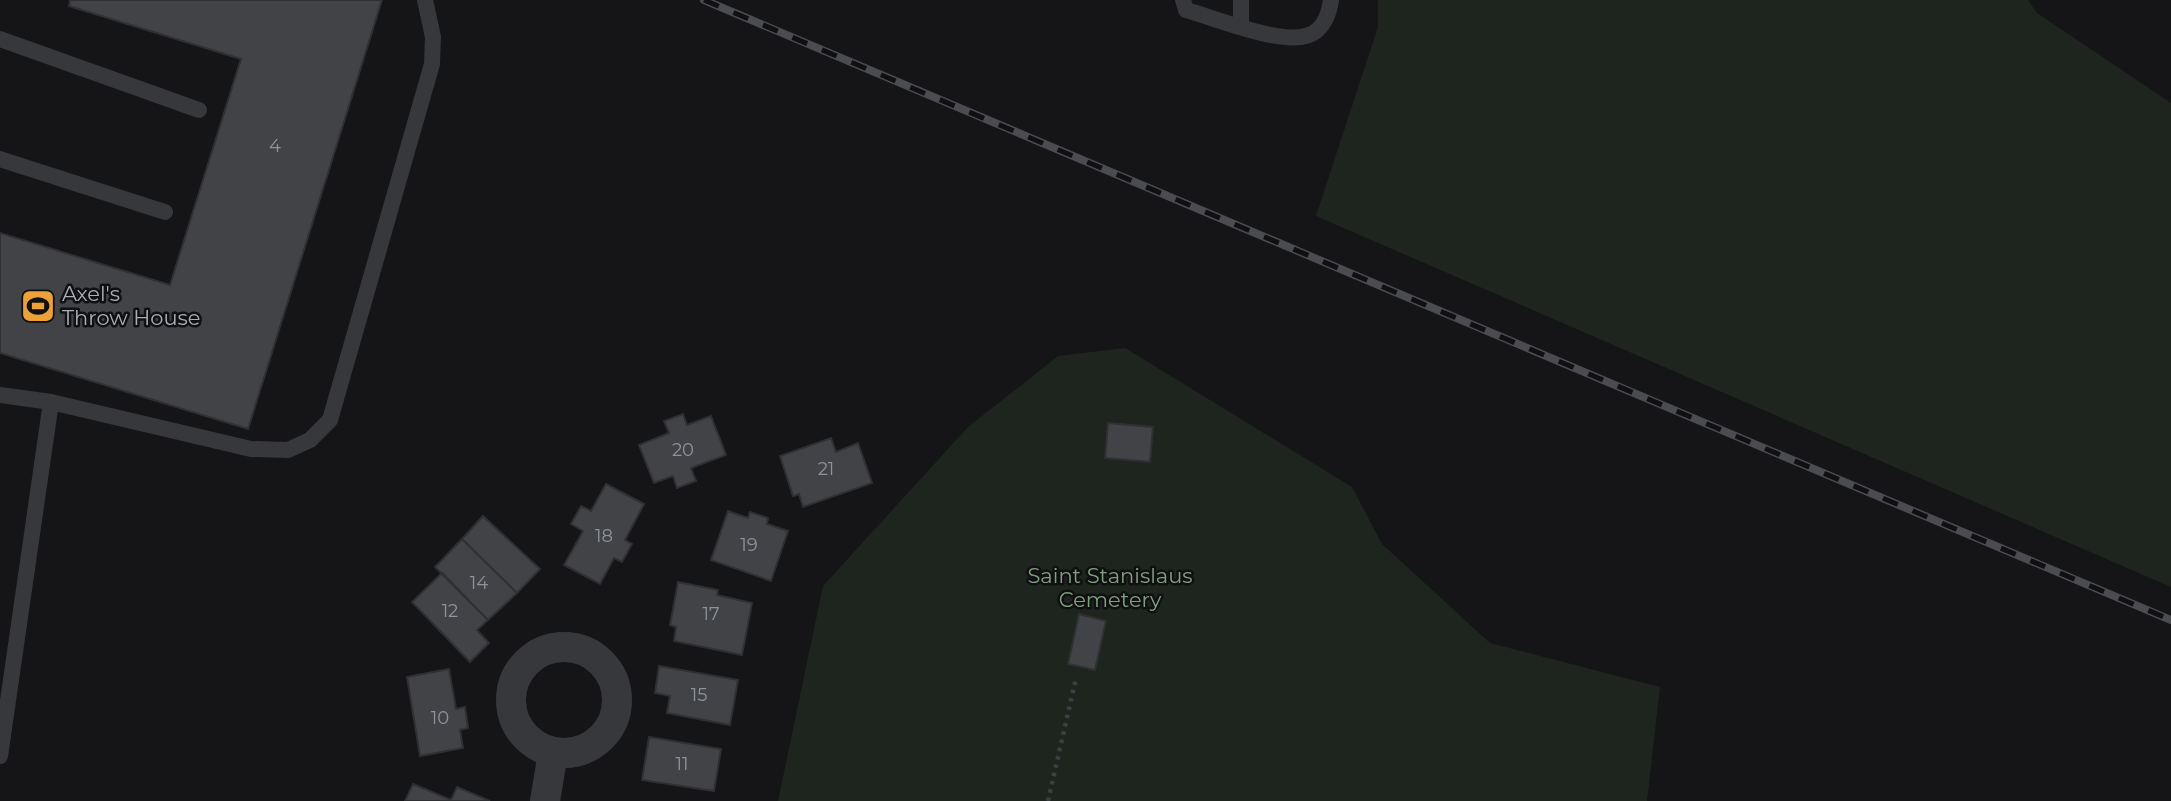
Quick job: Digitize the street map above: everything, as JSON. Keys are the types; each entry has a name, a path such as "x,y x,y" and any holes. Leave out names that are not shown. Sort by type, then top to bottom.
{"street":[{"path":"545,801 553,752"}],"lane":[{"path":"0,395 51,402 251,449 288,450 310,440 330,420 432,64 433,37 425,0"},
{"path":"1183,0 1186,10 1281,37 1309,35 1326,21 1331,0"},
{"path":"1241,0 1241,25"},
{"path":"0,39 198,110"},
{"path":"0,159 165,212"},
{"path":"0,756 51,402"}],"path":[{"path":"1048,801 1076,678"}],"green space":[{"path":"1378,0 2028,0 2037,13 2171,103 2171,587 1316,216 1378,27"},
{"name":"Saint Stanislaus Cemetery","path":"1125,348 1352,487 1382,544 1490,643 1660,687 1647,801 778,801 823,586 968,427 1058,356"}],"building":[{"path":"70,0 382,0 248,429 0,353 0,233 170,285 241,59 69,6"},
{"path":"683,414 687,425 711,416 726,455 691,468 696,481 677,488 673,476 654,483 639,445 669,433 664,421"},
{"path":"1108,423 1153,427 1150,462 1105,458"},
{"path":"831,438 836,452 858,443 872,483 803,507 799,494 793,496 780,456"},
{"path":"606,484 644,504 625,540 632,544 622,562 614,558 600,584 564,565 583,531 571,524 581,506 591,511"},
{"path":"728,511 748,518 750,512 768,518 767,524 788,531 771,581 711,560"},
{"path":"483,516 540,569 517,593 462,539"},
{"path":"462,539 517,593 488,620 435,567"},
{"path":"442,573 488,620 477,630 489,643 470,662 412,602"},
{"path":"678,582 718,590 717,595 752,603 742,655 674,641 676,627 670,625"},
{"path":"1079,614 1106,621 1095,670 1068,664"},
{"path":"659,666 738,680 730,725 667,713 670,696 655,693"},
{"path":"449,669 456,709 465,707 468,728 460,730 463,748 420,756 407,677"},
{"path":"649,737 721,749 714,791 642,780"},
{"path":"413,784 451,800 457,787 490,801 405,801"}],"railway":[{"path":"704,0 2171,620"}],"place":[{"name":"Axel's Throw House","path":"38,306"}]}
